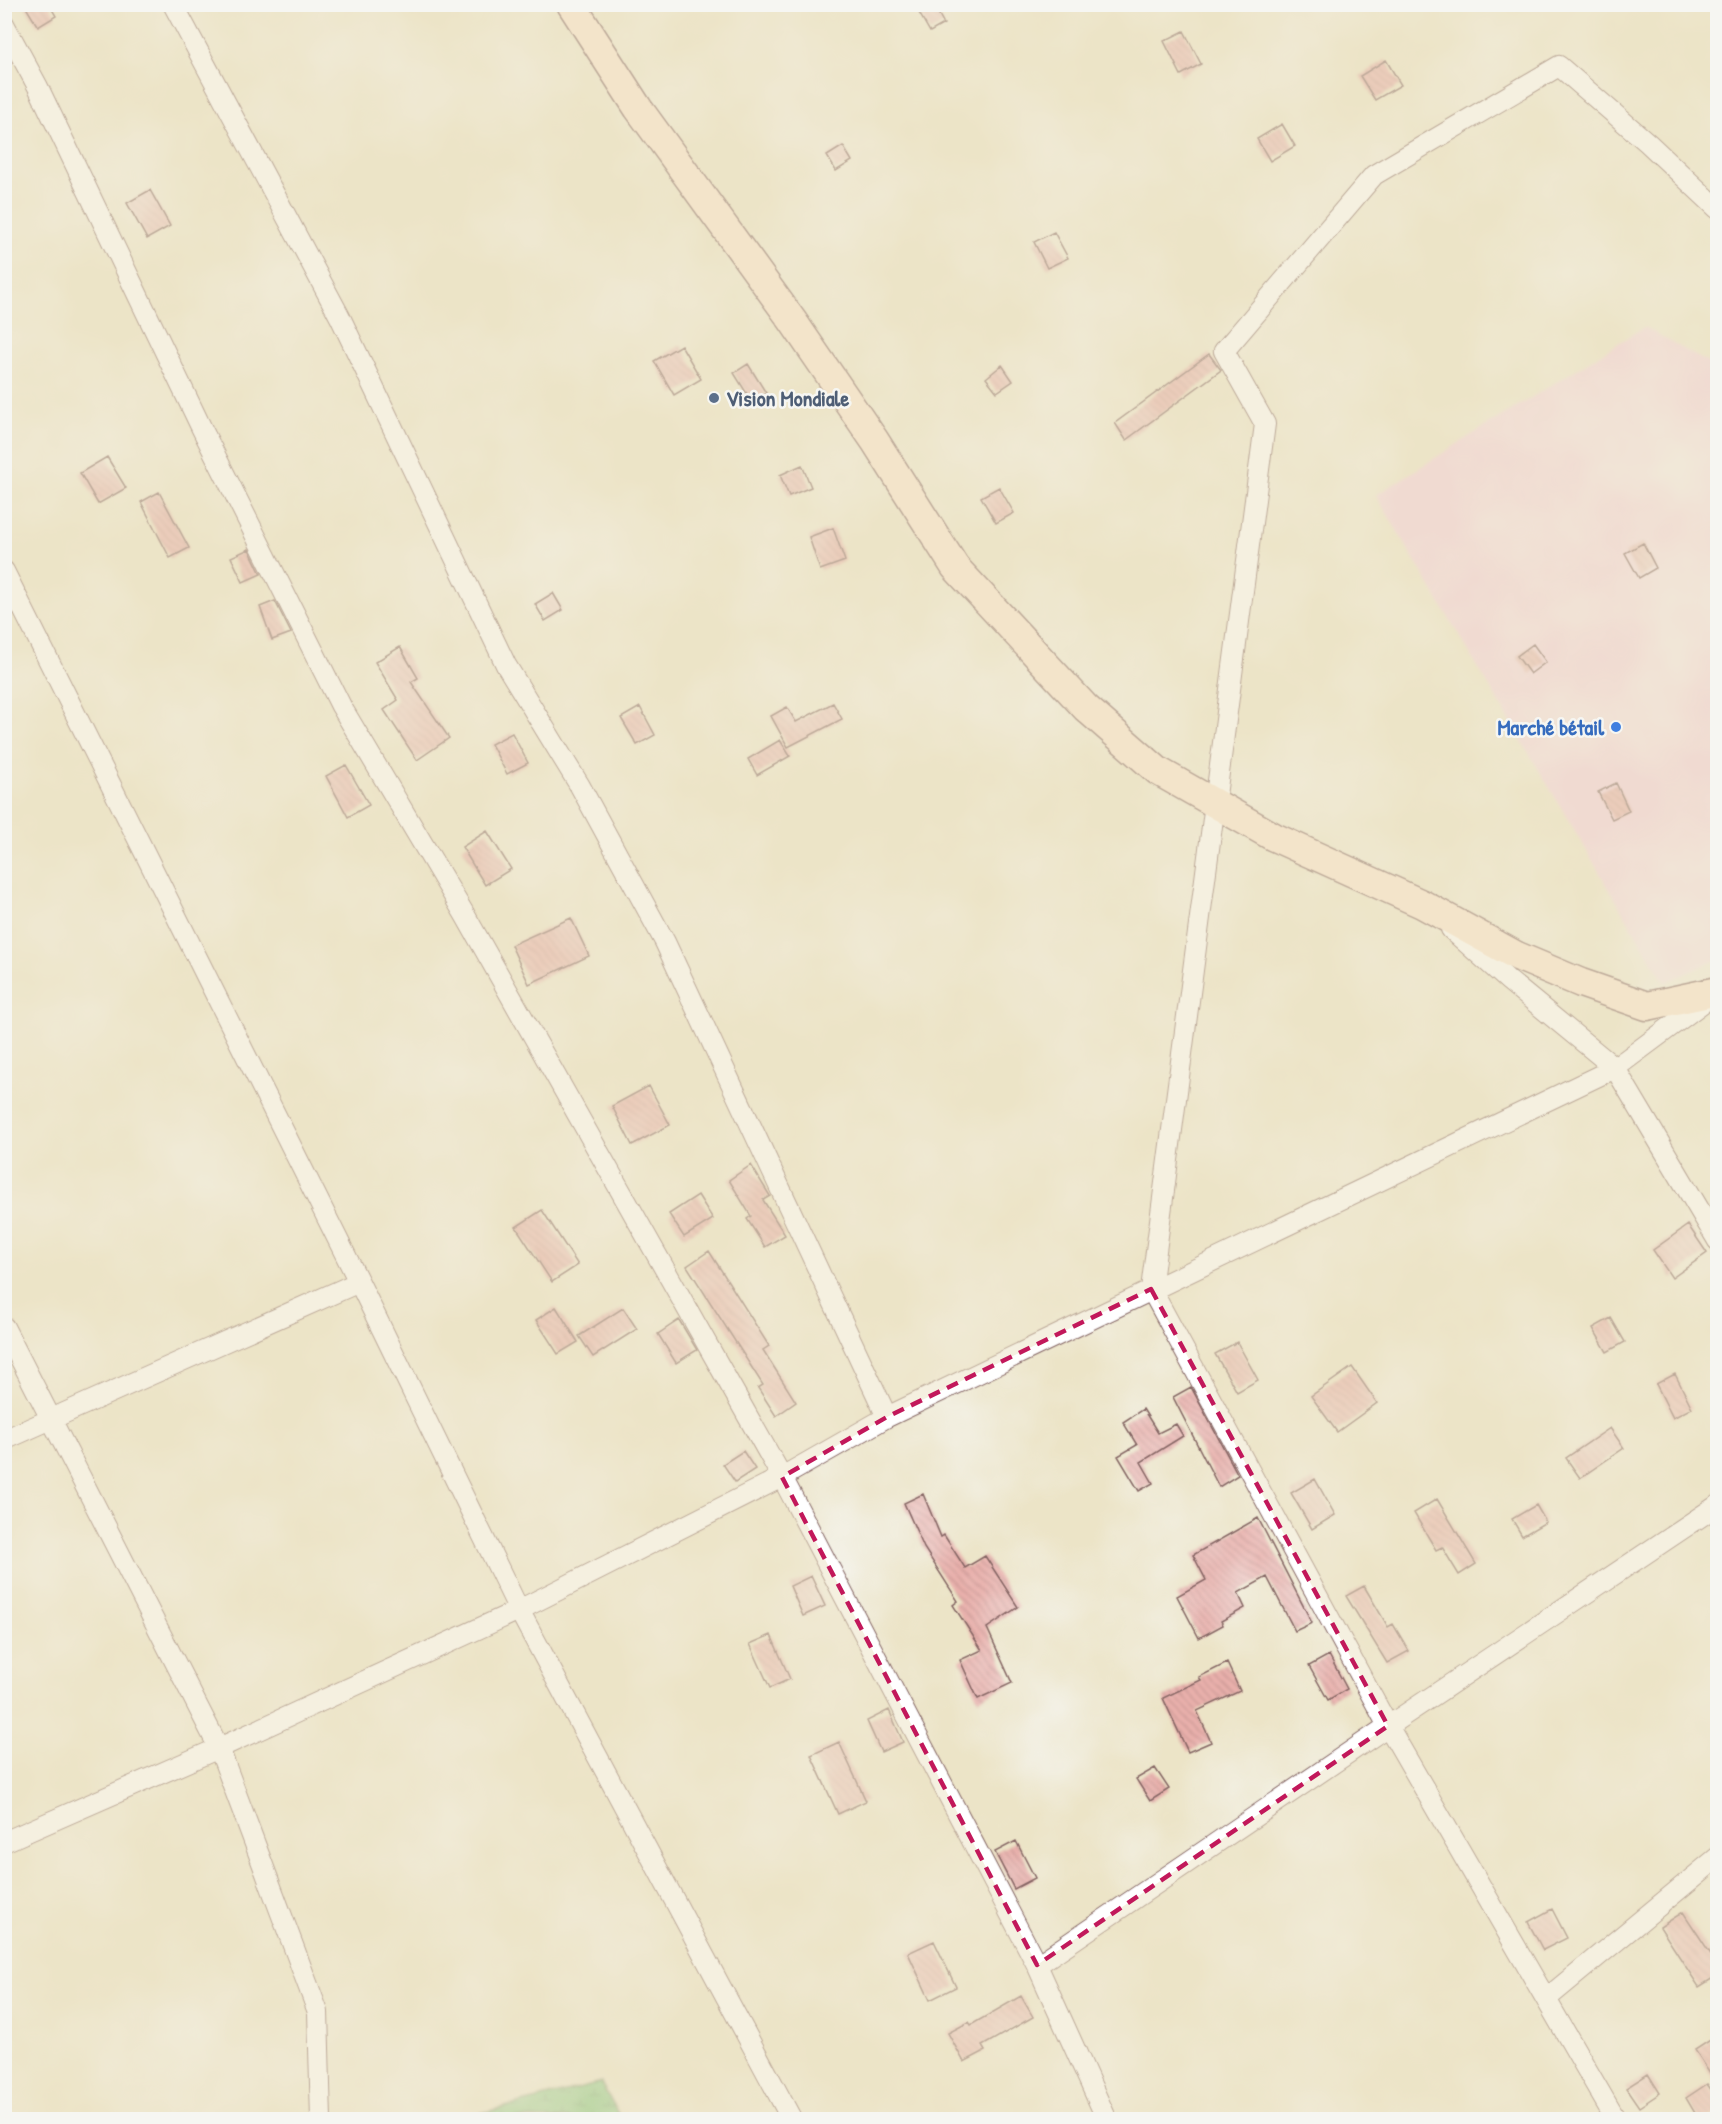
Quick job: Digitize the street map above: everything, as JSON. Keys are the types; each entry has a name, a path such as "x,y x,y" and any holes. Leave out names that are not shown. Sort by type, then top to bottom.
{"street":[{"path":"173,4 340,316 506,665 580,786 666,942 887,1417"},
{"path":"571,4 638,108 805,339 955,567 1086,708 1158,771 1274,837 1422,904 1517,956 1581,983 1647,1006 1718,991"},
{"path":"4,24 38,87 202,429 340,706 465,915 782,1477 1037,1965 1107,2120"},
{"path":"1616,2120 1388,1726 1151,1290 1264,424 1224,351 1374,175 1559,66 1648,143 1718,209"},
{"path":"4,571 359,1282 519,1610 792,2120"},
{"path":"1422,904 1509,981 1615,1068 1718,1241"},
{"path":"4,1842 219,1748 519,1610 782,1477 887,1417 1615,1068 1718,991"},
{"path":"4,1440 359,1282"},
{"path":"4,1327 219,1748 318,2012 321,2120"},
{"path":"1037,1965 1718,1505"},
{"path":"1546,1999 1718,1857"}],"highlighted area":[{"path":"1151,1289 1388,1726 1037,1965 782,1477 887,1417"}],"shaded area":[{"name":"Marché bétail","path":"1644,327 1717,368 1717,960 1665,983 1376,495"}],"green space":[{"path":"601,2083 621,2119 458,2119"}],"building":[{"path":"24,4 49,4 56,16 38,27"},
{"path":"914,4 933,4 944,24 930,32"},
{"path":"1184,31 1201,64 1181,75 1164,41"},
{"path":"1386,60 1401,85 1375,100 1360,76"},
{"path":"1282,124 1295,146 1270,161 1257,139"},
{"path":"843,146 852,161 836,171 827,156"},
{"path":"150,190 170,226 147,239 127,203"},
{"path":"1054,232 1068,258 1047,268 1034,242"},
{"path":"681,345 701,379 674,395 654,361"},
{"path":"1209,354 1221,370 1126,440 1115,423"},
{"path":"748,364 766,393 752,402 734,373"},
{"path":"1002,365 1013,381 997,392 986,378"},
{"path":"107,457 126,488 98,504 80,473"},
{"path":"802,465 811,487 789,496 780,475"},
{"path":"999,487 1014,513 996,523 981,497"},
{"path":"159,492 189,548 170,558 141,502"},
{"path":"833,528 845,561 820,570 809,537"},
{"path":"1643,543 1656,568 1639,578 1625,553"},
{"path":"249,549 261,574 243,582 231,557"},
{"path":"553,593 563,610 545,621 535,604"},
{"path":"275,601 291,633 272,640 260,607"},
{"path":"1533,644 1546,662 1530,674 1517,656"},
{"path":"400,647 418,678 411,682 449,738 417,760 384,710 398,700 375,662"},
{"path":"833,703 842,719 788,747 771,716 787,707 796,722"},
{"path":"640,707 655,735 637,745 621,718"},
{"path":"512,733 528,763 507,774 491,744"},
{"path":"780,740 790,756 757,775 748,759"},
{"path":"346,765 369,805 348,817 326,776"},
{"path":"1616,783 1629,811 1612,819 1598,792"},
{"path":"487,831 511,869 485,885 462,847"},
{"path":"571,918 589,956 529,984 511,945"},
{"path":"649,1086 670,1125 632,1145 612,1106"},
{"path":"751,1165 770,1196 763,1200 785,1235 765,1247 747,1219 751,1216 729,1180"},
{"path":"698,1195 713,1219 684,1237 669,1214"},
{"path":"542,1210 578,1265 552,1282 516,1227"},
{"path":"1688,1225 1707,1253 1672,1278 1653,1250"},
{"path":"709,1251 769,1346 763,1350 796,1402 776,1416 758,1388 763,1385 687,1266"},
{"path":"556,1307 578,1342 558,1354 536,1320"},
{"path":"623,1308 637,1329 593,1357 579,1336"},
{"path":"1611,1318 1625,1342 1607,1352 1593,1328"},
{"path":"679,1320 697,1350 676,1363 658,1334"},
{"path":"1237,1342 1258,1380 1237,1392 1215,1354"},
{"path":"1352,1367 1377,1403 1337,1432 1311,1396"},
{"path":"1675,1374 1692,1408 1673,1418 1656,1384"},
{"path":"1191,1387 1238,1475 1219,1487 1173,1397"},
{"path":"1143,1409 1158,1433 1176,1424 1183,1436 1141,1462 1153,1483 1139,1491 1118,1456 1137,1445 1123,1422"},
{"path":"1610,1428 1624,1448 1580,1478 1566,1458"},
{"path":"743,1451 755,1469 735,1482 723,1464"},
{"path":"1315,1479 1335,1515 1312,1529 1291,1493"},
{"path":"923,1494 941,1537 944,1535 965,1568 985,1556 1018,1607 987,1628 1012,1683 978,1699 960,1660 982,1650 953,1605 958,1601 924,1548 904,1503"},
{"path":"1437,1499 1476,1564 1459,1575 1442,1547 1436,1550 1414,1513"},
{"path":"1536,1505 1546,1522 1522,1536 1512,1519"},
{"path":"1258,1518 1312,1623 1295,1631 1267,1577 1238,1593 1245,1608 1221,1621 1223,1625 1199,1638 1177,1596 1206,1580 1193,1555"},
{"path":"811,1576 825,1606 803,1616 790,1586"},
{"path":"1364,1586 1388,1627 1393,1624 1409,1651 1387,1663 1346,1596"},
{"path":"771,1635 790,1679 770,1688 750,1644"},
{"path":"1329,1655 1347,1689 1328,1700 1309,1666"},
{"path":"1227,1663 1240,1691 1197,1711 1211,1742 1188,1752 1163,1698 1201,1680 1199,1677"},
{"path":"889,1710 903,1742 881,1752 867,1721"},
{"path":"839,1742 866,1801 838,1814 811,1755"},
{"path":"1155,1768 1169,1789 1150,1801 1136,1779"},
{"path":"1016,1841 1035,1878 1014,1889 995,1852"},
{"path":"1552,1909 1567,1938 1543,1950 1528,1922"},
{"path":"1683,1912 1718,1965 1718,1975 1699,1987 1660,1927"},
{"path":"934,1941 956,1987 930,2000 908,1953"},
{"path":"1021,1996 1033,2017 982,2046 985,2051 964,2062 948,2033 969,2022 971,2025"},
{"path":"1718,2035 1718,2085 1695,2050"},
{"path":"1648,2074 1660,2093 1639,2107 1626,2088"},
{"path":"1707,2084 1718,2099 1718,2113 1707,2120 1699,2120 1686,2098"}],"place":[{"name":"Vision Mondiale","path":"714,398"},
{"name":"Marché bétail","path":"1616,727"}]}
